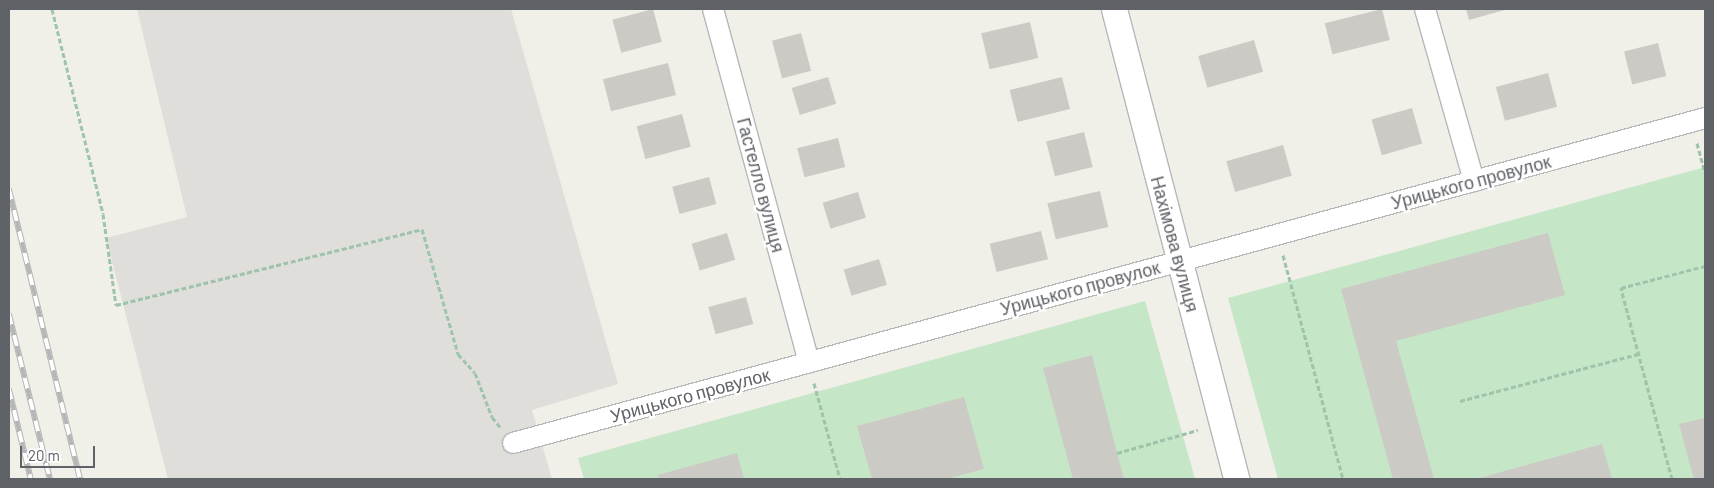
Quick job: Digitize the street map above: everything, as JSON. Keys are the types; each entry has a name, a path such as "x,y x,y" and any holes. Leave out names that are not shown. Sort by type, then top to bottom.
{"street":[{"name":"Гастелло вулиця","path":"713,9 809,362"},
{"name":"Нахімова вулиця","path":"1114,9 1236,479"},
{"path":"1425,9 1474,181"},
{"name":"Урицького провулок","path":"513,442 1698,120"}],"path":[{"path":"52,9 103,214 116,305 422,229 458,354 474,373 492,417 513,442"},
{"path":"1698,120 1705,173"},
{"path":"1277,234 1343,479"},
{"path":"1672,479 1620,288 1705,266"},
{"path":"1460,401 1638,354"},
{"path":"809,362 840,479"},
{"path":"1117,454 1222,423"}],"shaded area":[{"path":"137,9 511,9 618,384 532,410 552,479 168,479 106,238 187,217"}],"green space":[{"path":"1705,167 1705,479 1278,479 1228,298"},
{"path":"1145,301 1195,479 584,479 578,458"}],"building":[{"path":"653,9 662,42 621,53 612,20"},
{"path":"1382,9 1390,40 1332,54 1325,23"},
{"path":"1466,9 1508,9 1469,20"},
{"path":"1030,22 1038,58 990,69 981,33"},
{"path":"801,33 811,71 782,78 772,41"},
{"path":"1254,40 1263,72 1207,88 1198,56"},
{"path":"1658,43 1666,76 1632,84 1624,51"},
{"path":"668,63 676,95 611,111 603,79"},
{"path":"1548,73 1557,107 1505,121 1496,87"},
{"path":"828,77 836,104 800,115 792,88"},
{"path":"1062,77 1070,109 1018,122 1010,90"},
{"path":"1412,108 1422,144 1382,155 1372,120"},
{"path":"682,114 691,147 645,159 637,126"},
{"path":"1084,132 1093,167 1055,176 1046,141"},
{"path":"838,138 845,167 805,177 797,148"},
{"path":"1283,145 1292,176 1235,192 1226,161"},
{"path":"709,177 716,204 680,214 672,187"},
{"path":"1100,191 1108,227 1056,239 1047,203"},
{"path":"858,192 866,218 831,229 823,203"},
{"path":"1041,231 1048,259 997,272 990,244"},
{"path":"727,233 735,260 700,271 692,244"},
{"path":"1548,233 1565,295 1396,341 1434,479 1393,479 1341,289"},
{"path":"879,259 887,285 852,296 844,270"},
{"path":"746,297 753,324 716,334 708,307"},
{"path":"1092,355 1124,479 1073,479 1043,368"},
{"path":"964,397 984,469 947,479 872,479 857,426"},
{"path":"1705,418 1705,479 1694,479 1679,424"},
{"path":"1602,444 1612,479 1476,479"},
{"path":"737,453 744,479 659,479 658,475"}],"railway":[{"path":"9,189 80,479"},
{"path":"9,314 50,479"},
{"path":"9,389 31,479"}]}
